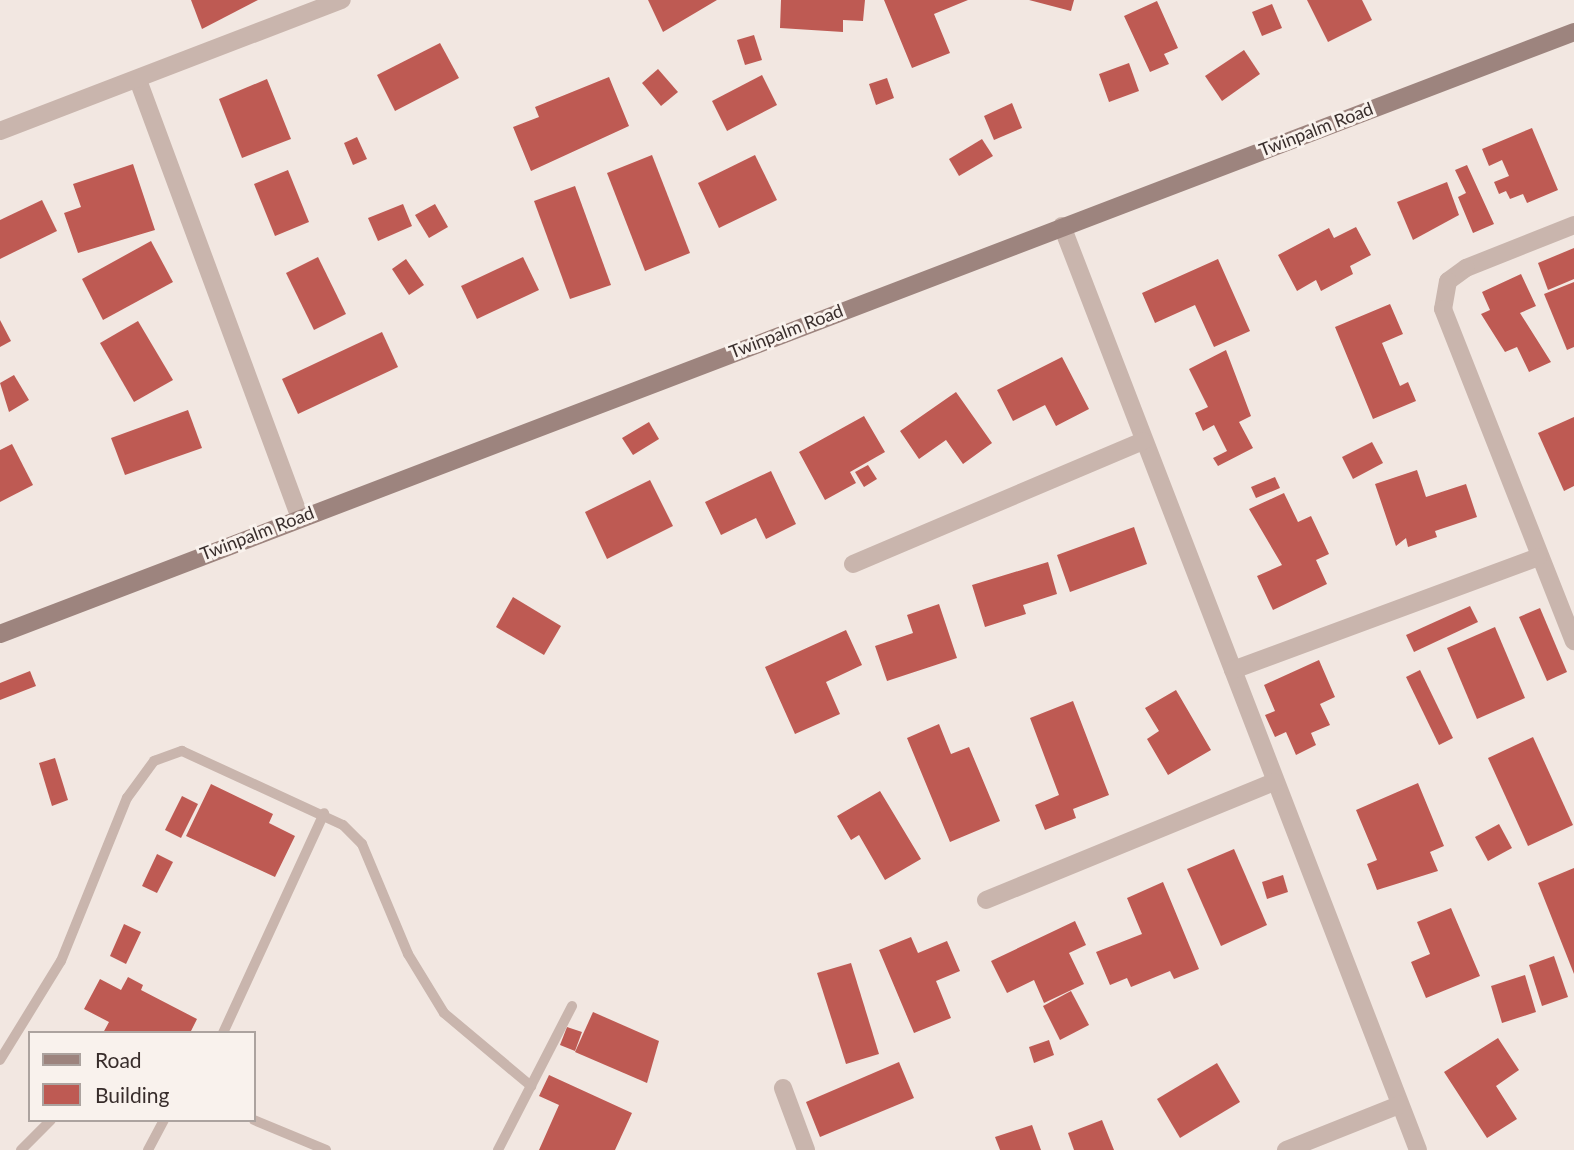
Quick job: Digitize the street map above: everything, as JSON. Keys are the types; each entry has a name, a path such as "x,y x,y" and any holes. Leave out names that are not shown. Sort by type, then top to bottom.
{"main road":[{"name":"Twinpalm Road","path":"0,634 299,516 1574,32"}],"street":[{"path":"0,131 342,0"},
{"path":"138,80 299,516"},
{"path":"1574,225 1466,268 1448,281 1443,309 1538,557 1574,641"},
{"path":"1062,226 1418,1150"},
{"path":"853,564 1143,441"},
{"path":"1233,670 1538,557"},
{"path":"986,900 1274,782"},
{"path":"783,1088 806,1150"},
{"path":"1286,1150 1399,1105"}],"lane":[{"path":"0,1060 61,961 127,798 154,761 182,751 208,758 324,813 362,844 408,954 444,1013 531,1086"},
{"path":"224,1031 324,813"},
{"path":"498,1150 572,1006"},
{"path":"256,1120 326,1150"},
{"path":"21,1150 49,1122"},
{"path":"148,1150 161,1122"}],"building":[{"path":"191,0 258,0 202,29"},
{"path":"648,0 717,0 663,32"},
{"path":"781,0 865,0 863,21 843,20 843,32 780,28"},
{"path":"884,0 968,0 934,14 950,53 912,68"},
{"path":"1029,0 1074,0 1071,11"},
{"path":"1307,0 1362,0 1372,20 1328,42"},
{"path":"1157,1 1178,48 1164,54 1169,64 1150,72 1124,16"},
{"path":"1272,4 1282,28 1262,36 1252,12"},
{"path":"754,35 762,60 745,65 737,40"},
{"path":"440,43 459,78 395,111 377,75"},
{"path":"1244,50 1260,74 1222,101 1205,76"},
{"path":"1129,63 1139,91 1109,102 1099,74"},
{"path":"658,69 678,92 661,106 642,83"},
{"path":"762,75 777,105 727,131 712,101"},
{"path":"609,77 629,126 531,171 513,127 539,117 535,107"},
{"path":"887,78 894,98 876,105 869,84"},
{"path":"267,79 291,139 242,158 219,99"},
{"path":"1012,103 1022,128 994,140 984,116"},
{"path":"1532,128 1558,190 1527,203 1523,194 1510,199 1506,191 1499,194 1494,182 1509,176 1502,160 1489,166 1482,149"},
{"path":"357,137 367,159 353,165 344,143"},
{"path":"982,139 993,156 959,176 949,159"},
{"path":"652,155 690,253 645,271 607,173"},
{"path":"755,155 777,200 719,228 698,183"},
{"path":"133,164 155,230 78,253 64,213 81,207 73,184"},
{"path":"1467,165 1494,224 1473,233 1458,197 1466,193 1455,170"},
{"path":"288,170 309,222 275,236 254,184"},
{"path":"1447,182 1459,215 1413,240 1397,202"},
{"path":"575,186 611,285 570,299 534,201"},
{"path":"42,200 57,231 0,259 0,220"},
{"path":"403,204 412,226 378,241 368,218"},
{"path":"435,204 448,227 429,238 415,215"},
{"path":"1356,227 1371,255 1350,266 1353,274 1321,291 1316,280 1297,291 1278,255 1329,228 1334,238"},
{"path":"151,241 173,282 103,320 82,279"},
{"path":"1574,248 1574,279 1548,290 1538,263"},
{"path":"318,257 346,314 314,330 286,273"},
{"path":"523,257 539,290 477,319 461,286"},
{"path":"406,259 424,285 409,295 392,269"},
{"path":"1218,259 1250,331 1214,347 1195,305 1155,323 1142,293"},
{"path":"1521,274 1536,306 1520,313 1551,362 1529,372 1517,347 1505,352 1481,314 1490,310 1482,292"},
{"path":"1574,282 1574,347 1567,350 1544,294"},
{"path":"1390,304 1403,334 1382,343 1400,386 1408,382 1416,401 1373,419 1335,327"},
{"path":"0,320 11,341 0,347"},
{"path":"138,321 173,380 134,402 100,343"},
{"path":"382,332 398,367 298,414 282,379"},
{"path":"1226,350 1251,416 1239,422 1253,448 1218,466 1213,458 1227,451 1214,425 1203,431 1195,413 1208,407 1189,369"},
{"path":"1062,357 1089,409 1056,426 1045,405 1013,421 997,390"},
{"path":"14,375 29,400 9,412 0,383"},
{"path":"956,392 992,443 963,464 946,440 919,459 900,431"},
{"path":"188,410 202,448 125,475 111,438"},
{"path":"864,416 885,452 850,472 856,483 825,500 799,452"},
{"path":"1574,417 1574,486 1564,491 1538,433"},
{"path":"649,422 659,439 633,455 622,438"},
{"path":"1372,442 1383,463 1353,479 1342,457"},
{"path":"12,444 33,485 0,502 0,450"},
{"path":"868,465 877,479 864,487 855,472"},
{"path":"1417,470 1426,497 1466,484 1477,517 1435,531 1437,537 1408,547 1406,538 1396,546 1375,484"},
{"path":"771,471 796,524 766,539 756,518 721,535 705,502"},
{"path":"1275,477 1280,488 1256,498 1251,487"},
{"path":"650,480 673,526 607,559 585,512"},
{"path":"1284,493 1298,522 1311,516 1329,554 1316,560 1327,584 1273,610 1257,576 1282,565 1249,509"},
{"path":"1134,527 1147,564 1070,592 1057,555"},
{"path":"1048,562 1057,594 1023,605 1026,614 985,627 972,585"},
{"path":"513,597 561,626 544,655 496,627"},
{"path":"939,604 957,658 887,681 875,646 913,633 907,615"},
{"path":"1470,606 1478,622 1414,652 1406,635"},
{"path":"1540,608 1567,672 1547,681 1519,617"},
{"path":"1495,627 1525,698 1477,719 1447,648"},
{"path":"846,630 862,665 826,682 840,714 795,734 765,667"},
{"path":"1319,660 1335,697 1320,704 1330,725 1311,733 1316,745 1296,755 1286,732 1275,737 1265,715 1275,711 1264,685"},
{"path":"1420,670 1453,738 1439,745 1406,677"},
{"path":"30,671 36,686 0,700 0,683"},
{"path":"1176,690 1211,750 1168,775 1147,739 1159,731 1145,708"},
{"path":"1073,701 1109,795 1073,809 1076,818 1045,830 1035,805 1059,795 1030,718"},
{"path":"939,724 951,754 969,747 1000,821 950,842 907,738"},
{"path":"1533,737 1573,825 1528,846 1488,758"},
{"path":"55,758 68,800 52,806 39,763"},
{"path":"1418,783 1444,846 1430,852 1438,871 1377,890 1367,864 1377,860 1356,810"},
{"path":"211,784 273,814 269,823 295,836 275,877 186,836"},
{"path":"880,791 921,859 885,880 859,835 851,840 837,816"},
{"path":"182,796 198,804 181,838 165,830"},
{"path":"1499,824 1512,848 1488,861 1475,837"},
{"path":"1234,849 1267,925 1221,946 1187,869"},
{"path":"157,854 173,862 157,893 142,886"},
{"path":"1574,868 1574,974 1538,883"},
{"path":"1283,875 1288,892 1267,899 1262,882"},
{"path":"1163,882 1199,969 1174,979 1170,971 1131,987 1127,978 1110,985 1096,952 1142,934 1127,898"},
{"path":"1451,908 1480,976 1426,998 1411,962 1430,954 1417,922"},
{"path":"1075,921 1086,945 1069,953 1084,984 1044,1003 1034,980 1007,993 991,961"},
{"path":"124,924 141,932 126,964 110,956"},
{"path":"911,937 918,953 947,941 960,971 936,981 951,1018 914,1033 879,950"},
{"path":"1554,956 1568,997 1542,1006 1529,965"},
{"path":"851,963 879,1054 846,1064 817,973"},
{"path":"1525,975 1536,1012 1502,1023 1491,986"},
{"path":"128,977 143,985 141,990 197,1019 191,1031 104,1031 109,1022 84,1009 100,979 121,990"},
{"path":"1071,991 1089,1025 1060,1040 1043,1006"},
{"path":"593,1012 659,1041 647,1083 575,1052"},
{"path":"567,1027 582,1032 575,1051 560,1045"},
{"path":"1498,1038 1519,1070 1496,1086 1517,1119 1487,1138 1444,1072"},
{"path":"1049,1040 1054,1055 1034,1063 1029,1047"},
{"path":"899,1062 914,1098 820,1137 806,1102"},
{"path":"1217,1063 1240,1102 1180,1138 1157,1099"},
{"path":"549,1075 632,1113 615,1150 539,1150 559,1105 539,1096"},
{"path":"1102,1120 1114,1150 1074,1150 1068,1133"},
{"path":"1032,1125 1041,1150 1000,1150 995,1137"}]}
